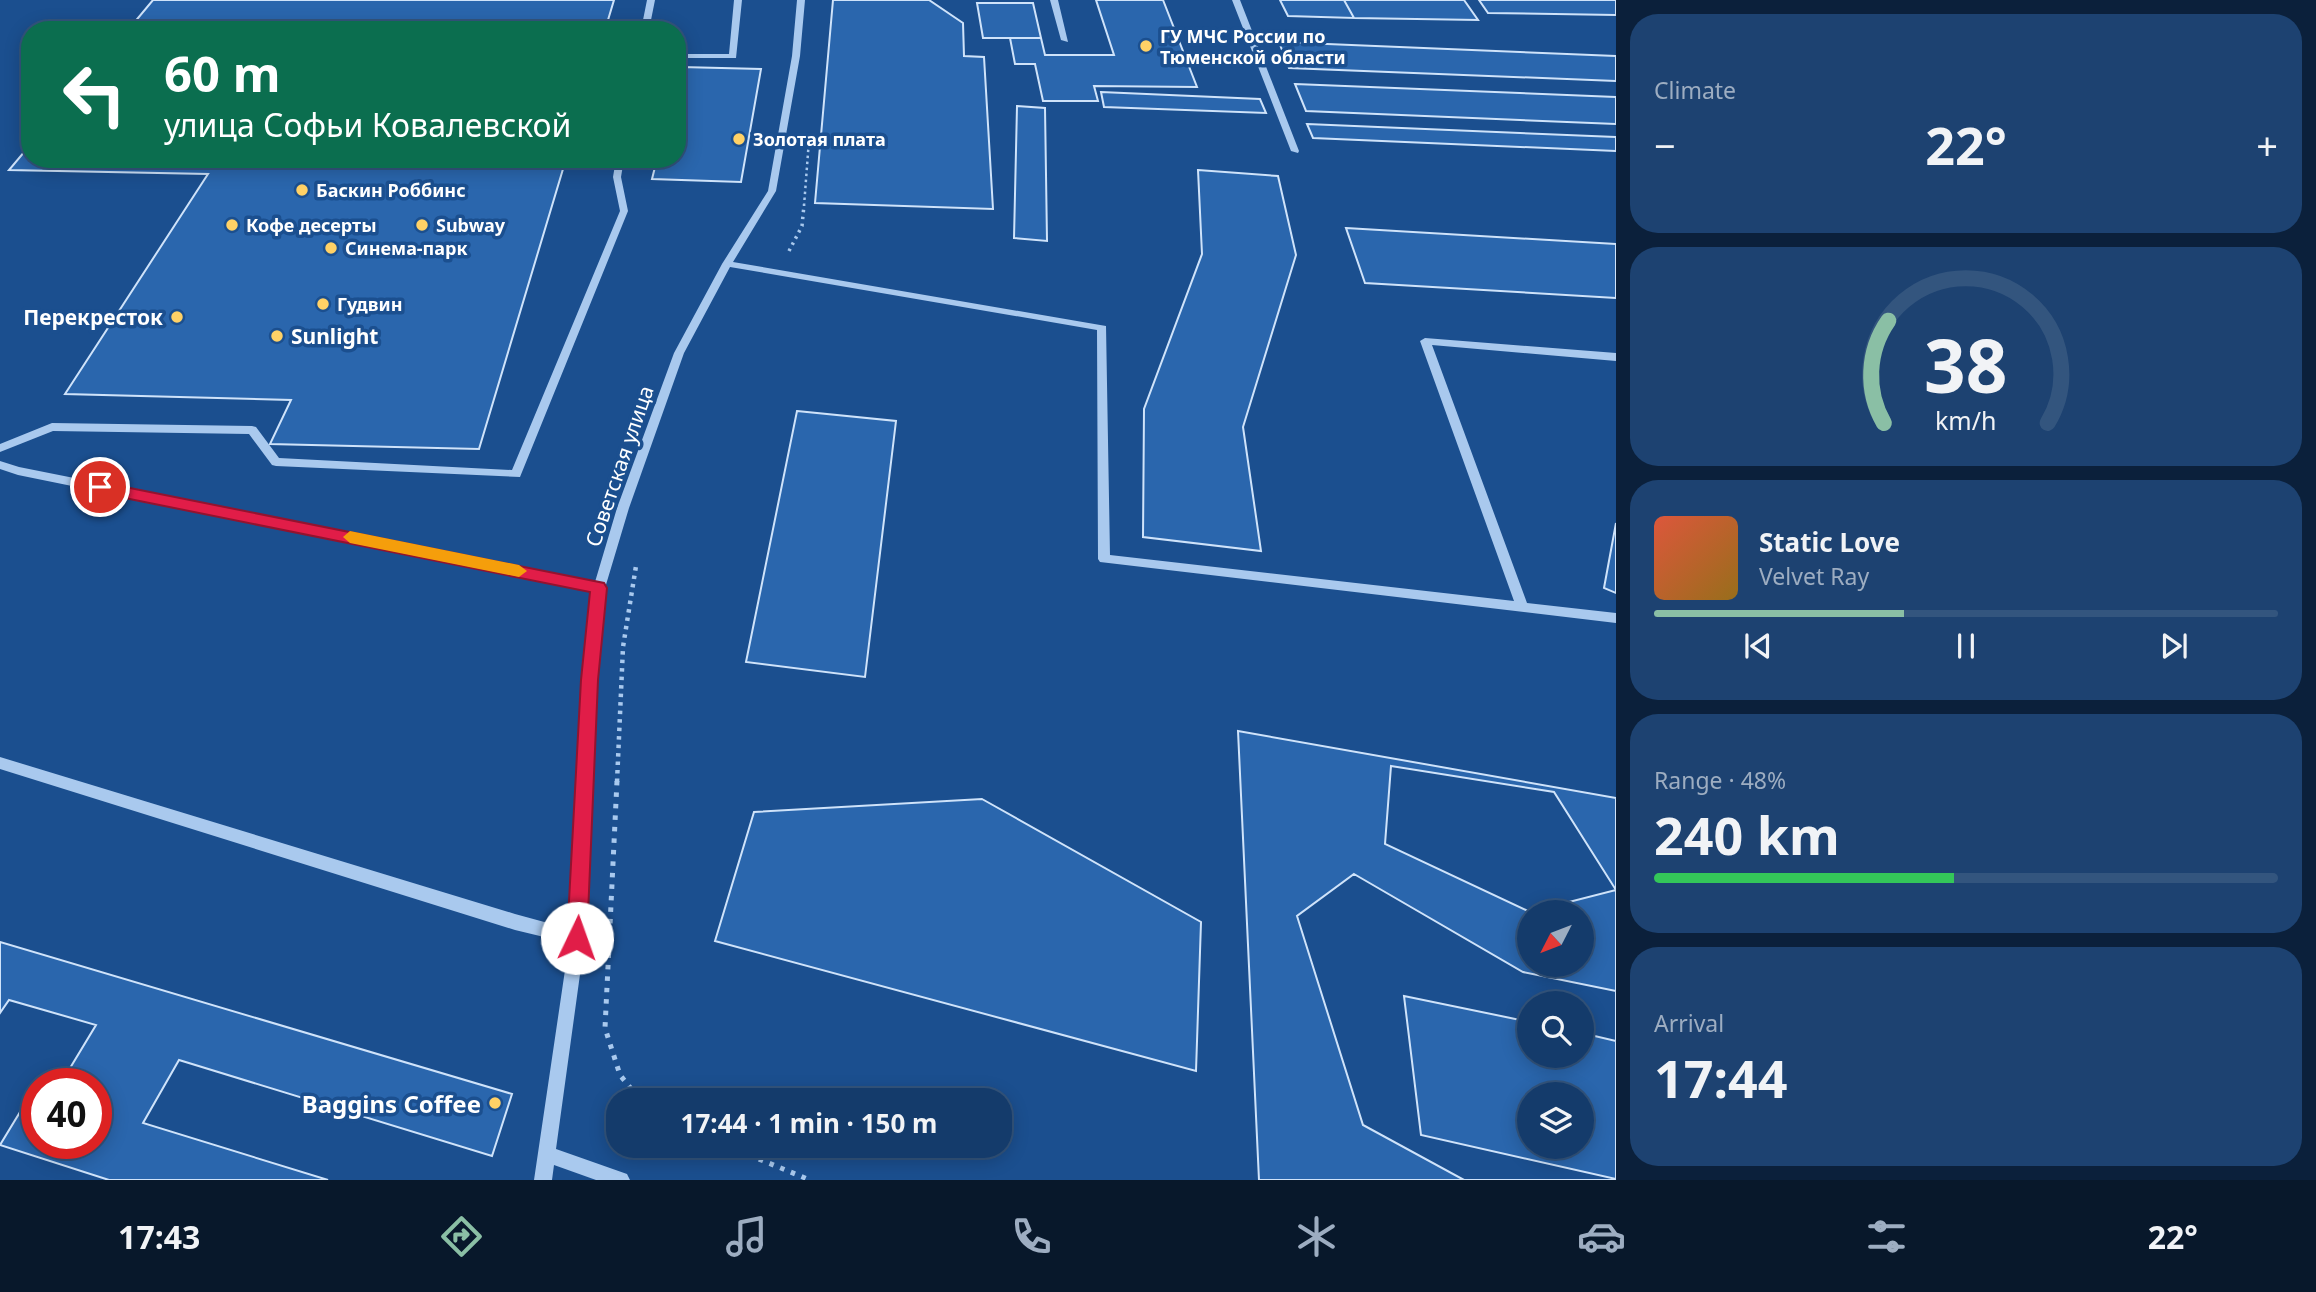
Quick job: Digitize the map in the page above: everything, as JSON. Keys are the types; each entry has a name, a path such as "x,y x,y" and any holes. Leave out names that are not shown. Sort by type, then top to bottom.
{"street":[{"path":"647,21 651,0"},
{"path":"686,56 733,56 738,0"},
{"name":"Советская улица","path":"542,1180 577,938 589,680 599,588 622,508 679,353 727,264 772,191 796,56 801,0"},
{"path":"1054,0 1065,40"},
{"path":"1236,0 1295,152"},
{"path":"0,449 52,427 252,430 276,462 516,474 624,211 617,177 618,168"},
{"path":"727,264 1102,328 1104,559 1616,618"},
{"path":"1522,608 1425,341 1616,357"},
{"path":"0,465 18,471 599,588"},
{"path":"0,763 514,922 577,938"},
{"path":"547,1154 621,1180"}],"path":[{"path":"778,272 802,226 810,133"},
{"path":"630,1088 620,1075 605,1028 623,647 636,565"},
{"path":"756,1158 810,1180"}],"building":[{"path":"153,0 614,0 608,21 136,21"},
{"path":"833,0 929,0 963,23 964,56 984,57 993,209 815,203"},
{"name":"ГУ МЧС России по Тюменской области","path":"1096,0 1163,0 1197,87 1094,86 1098,101 1043,101 1035,64 1015,64 1010,38 1041,38 1045,55 1114,55"},
{"path":"1280,0 1344,0 1354,18 1288,16"},
{"path":"1344,0 1464,0 1478,20 1354,18"},
{"path":"1479,0 1616,0 1616,15 1488,13"},
{"path":"977,3 1033,3 1041,38 983,38"},
{"path":"1279,42 1616,56 1616,81 1289,68"},
{"path":"686,67 761,69 741,182 652,179 655,168 686,168"},
{"path":"1295,84 1616,97 1616,124 1306,111"},
{"path":"1101,92 1260,99 1266,113 1104,107"},
{"path":"1017,106 1045,108 1047,241 1014,238"},
{"path":"1307,124 1616,137 1616,151 1313,138"},
{"name":"Гудвин","path":"21,156 21,168 563,168 479,449 270,444 291,400 65,394 208,174 9,170"},
{"path":"1198,170 1278,176 1296,255 1243,427 1261,551 1143,537 1144,409 1202,254"},
{"path":"1346,228 1616,244 1616,298 1365,283"},
{"path":"797,411 896,421 865,677 746,662"},
{"path":"1616,523 1616,593 1604,588"},
{"path":"1238,731 1616,798 1616,1180 1259,1180"},
{"path":"1391,766 1554,792 1616,890 1577,900 1517,900 1517,906 1385,844"},
{"path":"982,799 1201,922 1196,1071 715,941 754,812"},
{"path":"1354,874 1517,969 1517,977 1547,977 1616,991 1616,1180 1464,1180 1363,1125 1297,916"},
{"path":"0,942 512,1094 492,1156 179,1060 143,1123 328,1180 109,1180 44,1159 112,1159 112,1068 70,1068 96,1025 9,1000 0,1013"},
{"path":"1404,996 1517,1019 1517,1068 1594,1068 1594,1036 1616,1041 1616,1179 1527,1159 1594,1159 1594,1082 1517,1082 1517,1157 1421,1135"},
{"path":"21,1110 21,1152 0,1145"}],"slow traffic":[{"path":"350,537 519,571"}],"place":[{"name":"ГУ МЧС России по Тюменской области","path":"1146,46"},
{"name":"Золотая плата","path":"739,139"},
{"name":"Баскин Роббинс","path":"302,190"},
{"name":"Кофе десерты","path":"232,225"},
{"name":"Subway","path":"422,225"},
{"name":"Синема-парк","path":"331,248"},
{"name":"Гудвин","path":"323,304"},
{"name":"Перекресток","path":"177,317"},
{"name":"Sunlight","path":"277,336"},
{"name":"Baggins Coffee","path":"495,1103"}],"route":[{"path":"100,487 599,588 589,680 577,938"}]}
